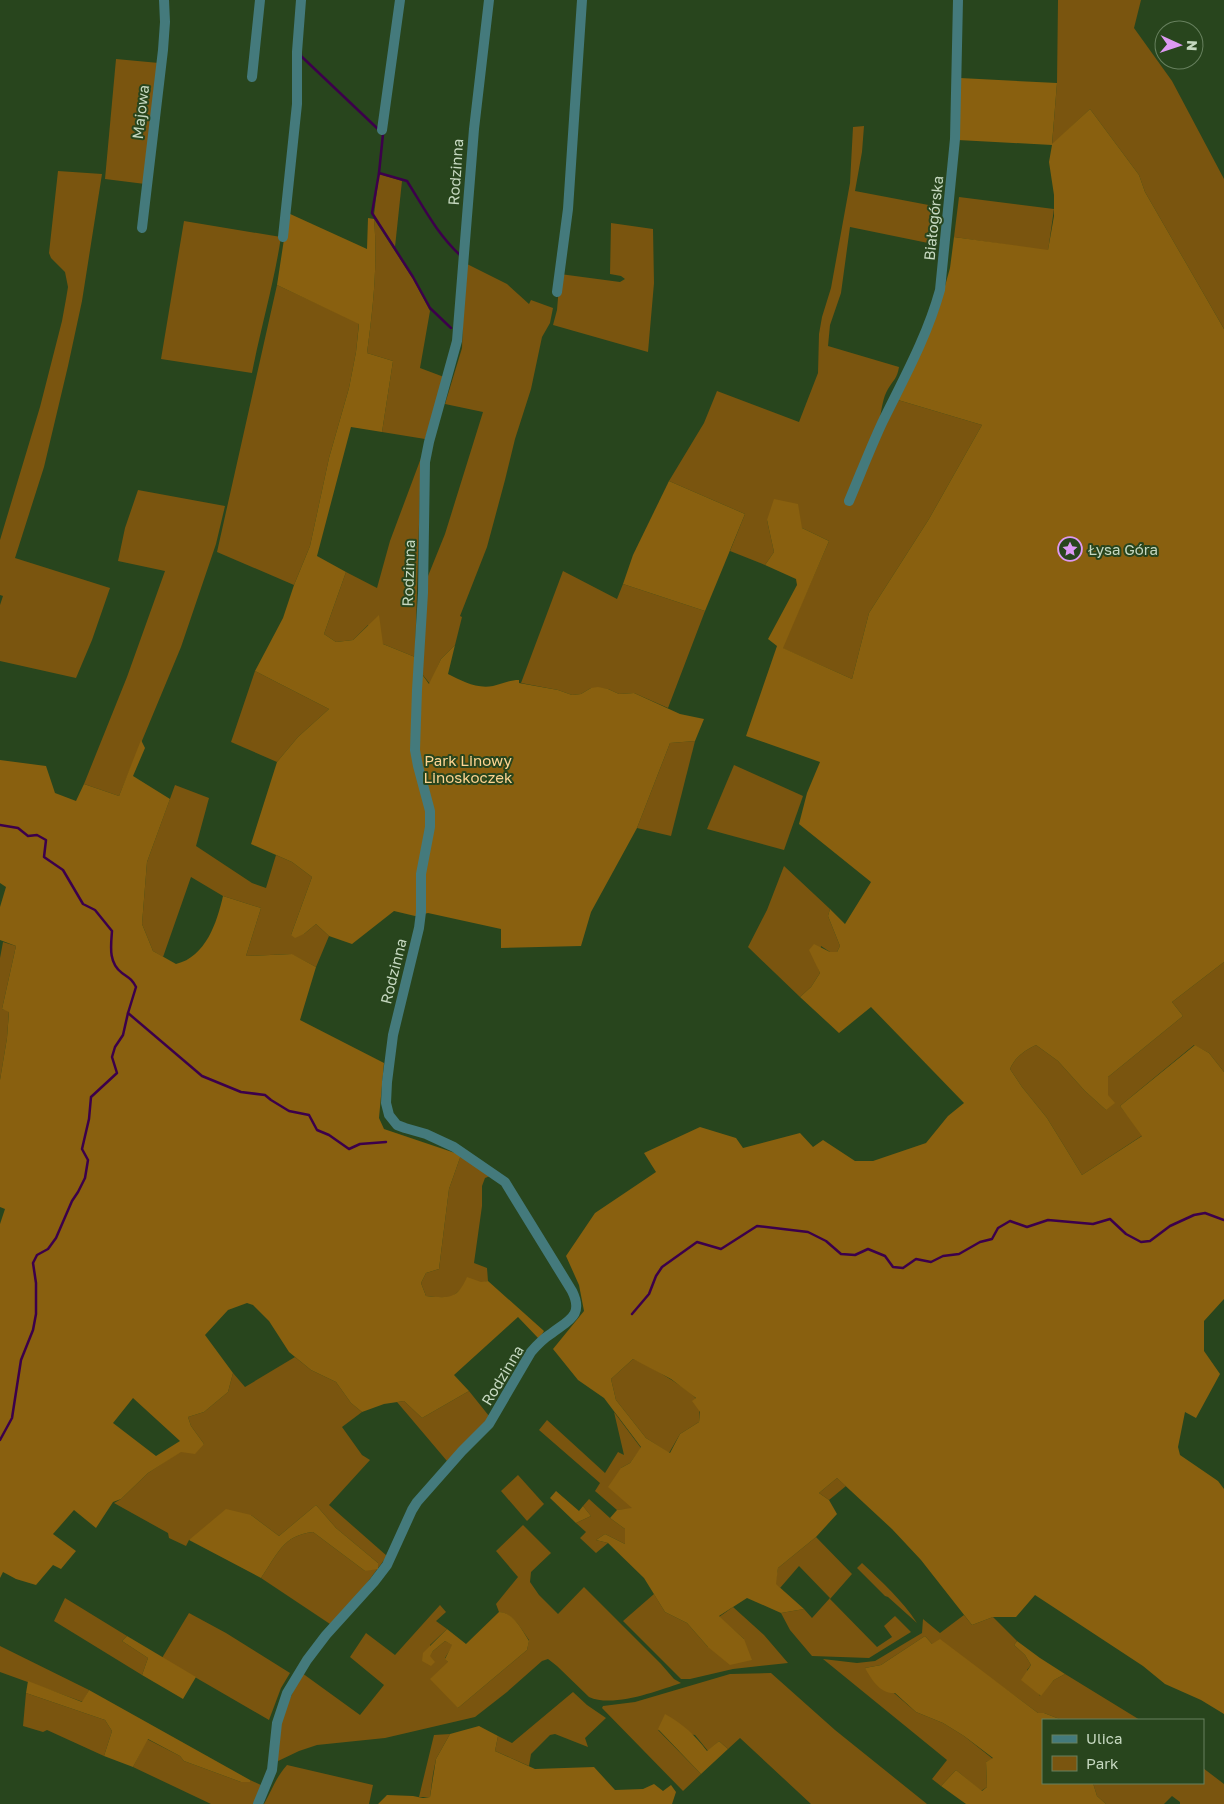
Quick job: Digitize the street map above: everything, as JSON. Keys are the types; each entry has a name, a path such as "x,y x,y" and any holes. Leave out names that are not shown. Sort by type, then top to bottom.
{"street":[{"name":"Majowa","path":"142,228 165,22 164,0"},
{"path":"252,78 260,0"},
{"path":"283,237 298,104 297,52 301,0"},
{"path":"382,130 400,0"},
{"name":"Rodzinna","path":"258,1804 272,1770 280,1710 287,1693 307,1660 387,1565 408,1517 417,1502 462,1451 489,1424 531,1352 539,1343 572,1318 577,1306 572,1291 505,1182 468,1156 439,1139 397,1125 389,1115 386,1103 393,1034 419,928 421,874 430,827 430,811 415,750 423,593 425,462 457,341 474,129 489,0"},
{"path":"557,292 568,209 582,0"},
{"name":"Białogórska","path":"848,501 881,426 916,354 940,290 955,139 958,0"}],"green space":[{"path":"1058,0 1141,0 1134,28 1154,56 1154,70 1164,70 1172,81 1224,179 1224,329 1145,192 1139,175 1090,109 1052,145 1057,83"},
{"path":"116,59 159,63 145,184 105,179"},
{"path":"960,78 1057,83 1052,144 1090,109 1139,175 1145,192 1224,329 1224,962 1172,1002 1183,1016 1108,1077 1108,1095 1115,1103 1106,1110 1085,1091 1058,1061 1036,1045 1020,1055 1010,1069 1047,1118 1082,1175 1142,1136 1120,1106 1195,1045 1209,1053 1224,1072 1224,1299 1204,1321 1204,1351 1220,1374 1196,1418 1185,1412 1178,1447 1180,1455 1218,1481 1224,1489 1224,1714 1201,1700 1165,1684 1143,1666 1035,1595 1016,1617 993,1617 972,1625 921,1560 892,1529 837,1478 819,1493 829,1500 837,1514 816,1537 778,1568 776,1584 804,1609 781,1613 747,1598 719,1616 744,1639 752,1660 730,1665 708,1647 687,1623 665,1612 644,1578 608,1543 596,1540 605,1534 625,1544 625,1529 610,1518 617,1510 632,1508 608,1487 621,1468 630,1463 641,1447 604,1398 578,1380 553,1349 584,1311 579,1285 566,1256 595,1213 656,1172 644,1153 700,1127 736,1138 743,1148 800,1133 813,1147 823,1140 855,1161 873,1161 926,1143 948,1116 964,1103 871,1007 839,1033 800,997 811,987 820,973 809,950 814,944 830,952 837,952 840,946 828,916 830,909 845,924 871,882 799,824 807,793 820,762 746,736 777,646 768,639 797,585 796,579 765,565 774,552 767,520 774,499 798,504 802,528 829,541 783,648 852,679 869,613 929,519 982,425 898,400 938,311 950,268 954,237 1048,250 1054,216 1054,195 1049,162 1052,145 958,140","holes":["633,1359 671,1379 696,1398 692,1401 700,1412 699,1422 680,1434 670,1453 646,1438 616,1400 611,1379"]},
{"path":"864,126 862,152 855,191 939,207 933,244 850,227 841,293 830,325 828,346 899,367 896,377 885,395 880,417 898,400 982,425 929,519 869,613 852,679 782,648 829,541 802,528 767,520 774,552 765,565 730,551 745,514 669,481 704,423 717,391 799,422 818,373 819,334 831,288 850,183 853,127"},
{"path":"58,171 102,174 82,301 68,366 44,467 15,558 110,588 92,640 76,678 0,661 0,605 3,596 0,595 0,540 40,407 62,321 68,287 65,272 51,258 49,253"},
{"path":"379,174 402,181 395,247 374,215"},
{"path":"959,197 1054,209 1048,251 954,237"},
{"name":"Park Linowy Linoskoczek","path":"288,213 367,249 368,218 374,219 375,269 367,353 393,361 382,432 351,427 317,556 346,572 324,634 336,642 353,640 379,615 383,644 415,657 419,670 429,684 441,659 455,645 448,674 469,684 487,687 519,680 519,683 558,690 572,695 581,694 591,688 598,687 619,694 634,693 680,714 704,719 695,741 670,743 637,828 591,912 581,946 501,948 501,929 428,913 415,916 394,911 352,944 329,936 316,924 304,934 295,938 291,935 312,877 292,862 251,844 277,762 298,737 329,709 255,671 283,618 310,546 329,458 349,388 359,324 277,285"},
{"path":"374,219 413,279 430,311 420,368 444,377 425,439 382,432 393,361 367,353 375,269"},
{"path":"184,221 281,237 252,373 161,359"},
{"path":"611,223 653,229 654,283 648,352 553,325 557,310 560,274 620,282 625,279 621,276 610,274"},
{"path":"465,263 507,284 529,304 531,300 553,308 550,323 542,337 531,389 515,439 487,547 460,616 462,617 455,645 441,659 430,684 419,670 426,581 445,534 483,412 445,404 462,348"},
{"path":"277,285 359,323 349,388 329,458 310,546 294,585 217,552"},
{"path":"421,458 415,657 383,644 368,625 353,640 336,642 324,634 346,572 377,588 390,541"},
{"path":"669,481 745,514 705,611 623,584 633,555"},
{"path":"138,490 225,506 216,544 181,647 119,796 84,784 127,677 165,571 118,561 125,528"},
{"path":"563,571 617,599 623,584 705,611 668,708 634,693 619,694 608,689 591,688 581,694 572,695 558,690 521,683"},
{"path":"255,671 329,709 298,737 277,762 231,742"},
{"path":"141,740 145,748 133,776 170,799 147,862 142,924 153,951 176,964 195,954 213,927 223,896 261,908 246,956 292,954 316,967 300,1020 384,1063 379,1118 384,1129 461,1155 449,1189 439,1269 426,1273 421,1283 426,1296 446,1297 456,1294 467,1277 481,1282 488,1281 544,1331 539,1339 518,1317 454,1375 469,1391 422,1418 404,1401 384,1404 362,1412 351,1403 336,1382 311,1370 289,1352 269,1321 253,1305 247,1303 228,1310 205,1335 233,1373 228,1392 204,1412 188,1417 191,1426 204,1444 195,1454 181,1452 148,1473 121,1499 113,1502 96,1528 74,1510 53,1534 76,1551 61,1569 53,1565 36,1585 16,1579 3,1572 0,1578 0,1224 5,1209 0,1207 0,1080 9,1012 2,1009 16,946 0,940 0,907 6,887 0,883 0,760 46,766 55,793 76,801 84,784 119,796","holes":["133,1398 180,1441 156,1456 113,1423"]},
{"path":"695,741 671,836 637,828 670,743"},
{"path":"734,765 803,796 784,850 707,829"},
{"path":"175,785 209,798 196,846 252,883 266,888 276,855 292,862 312,877 291,935 304,934 316,924 329,936 316,967 291,954 246,956 261,908 223,896 191,877 163,957 153,951 142,924 147,862"},
{"path":"784,866 830,909 828,916 840,946 837,952 830,952 821,946 817,965 820,973 811,987 800,997 748,947 767,910"},
{"path":"3,942 16,946 2,1009 9,1011 7,1038 0,1080 0,958"},
{"path":"1224,962 1224,1072 1209,1053 1194,1045 1120,1106 1143,1135 1082,1175 1047,1118 1010,1069 1014,1061 1036,1045 1058,1061 1085,1091 1106,1110 1108,1077 1183,1016 1172,1002"},
{"path":"461,1155 490,1176 485,1178 482,1186 482,1206 474,1263 487,1268 488,1281 461,1289 452,1297 426,1296 421,1283 426,1273 439,1269 449,1189"},
{"path":"295,1357 311,1370 336,1382 351,1403 362,1412 342,1427 362,1455 370,1460 329,1505 387,1556 358,1595 330,1624 261,1578 277,1554 288,1542 294,1537 313,1532 365,1571 378,1563 336,1528 316,1505 279,1536 251,1515 189,1540 186,1546 169,1538 168,1533 114,1503 121,1499 148,1473 181,1451 204,1444 191,1426 188,1417 204,1412 228,1392 233,1373 245,1387"},
{"path":"633,1359 677,1383 696,1399 699,1410 699,1422 680,1434 669,1453 646,1438 616,1400 611,1379"},
{"path":"469,1391 489,1416 447,1461 397,1402 404,1401 422,1418"},
{"path":"614,1412 641,1448 630,1463 621,1468 633,1509 617,1510 595,1491 600,1483 539,1430 547,1420 605,1473 618,1452 624,1455"},
{"path":"518,1475 544,1504 527,1521 501,1491"},
{"path":"837,1478 846,1486 829,1500 819,1493"},
{"path":"556,1491 579,1511 583,1506 591,1516 576,1523 550,1498"},
{"path":"589,1499 625,1529 625,1544 605,1534 596,1540 608,1543 596,1553 580,1538 586,1532 576,1523 591,1516 583,1506"},
{"path":"316,1505 336,1528 378,1563 378,1569 365,1571 313,1532 294,1537 288,1542 277,1554 261,1578 189,1540 226,1509 251,1515 279,1536"},
{"path":"523,1525 551,1553 531,1572 530,1582 539,1595 558,1614 584,1587 674,1679 681,1683 622,1700 599,1700 589,1697 548,1659 542,1661 475,1717 385,1738 317,1745 276,1762 282,1715 302,1673 360,1715 384,1685 350,1657 366,1633 395,1655 440,1605 446,1612 436,1621 447,1629 430,1645 430,1655 445,1641 453,1645 445,1658 448,1662 458,1708 527,1650 529,1640 509,1615 499,1612 496,1604 518,1577 496,1551"},
{"path":"816,1537 852,1574 830,1599 877,1647 892,1637 884,1626 895,1616 911,1632 869,1658 812,1656 790,1630 781,1613 804,1609 812,1618 830,1598 799,1566 780,1588 775,1584 778,1568"},
{"path":"862,1563 898,1599 917,1623 885,1596 857,1568"},
{"path":"654,1594 665,1612 687,1623 708,1647 744,1639 719,1617 733,1607 764,1635 788,1663 733,1669 690,1679 681,1679 623,1621"},
{"path":"65,1598 127,1636 122,1641 148,1658 142,1675 54,1621"},
{"path":"499,1612 509,1615 520,1627 529,1641 527,1650 458,1708 430,1679 448,1662 445,1659 452,1645 445,1641 433,1651 430,1656 435,1662 431,1666 422,1661 423,1653 447,1629 466,1644"},
{"path":"189,1613 226,1633 290,1673 281,1688 269,1720 162,1658"},
{"path":"964,1615 972,1625 993,1617 1017,1641 1014,1645 1025,1655 1031,1665 1027,1670 1040,1696 1054,1680 1065,1674 1138,1719 1059,1719 1044,1713 1038,1713 993,1680 932,1644 925,1636 881,1665 865,1668 916,1712 943,1723 964,1736 993,1759 986,1762 987,1787 981,1791 956,1770 941,1786 932,1779 947,1760 823,1659 857,1663 875,1661 922,1633 923,1619 940,1633"},
{"path":"127,1636 196,1677 183,1699 142,1675 148,1658 122,1641"},
{"path":"925,1636 932,1644 940,1639 1038,1713 1044,1713 1059,1719 1042,1719 1042,1784 1093,1784 1097,1796 1106,1804 966,1804 941,1786 956,1770 982,1791 987,1787 986,1762 993,1758 943,1723 916,1712 895,1693 881,1689 865,1668 881,1665"},
{"path":"1017,1641 1065,1674 1054,1680 1041,1696 1021,1680 1031,1665 1025,1655 1014,1645"},
{"path":"0,1646 89,1690 83,1702 0,1672"},
{"path":"771,1673 835,1730 927,1804 811,1804 740,1738 728,1749 719,1741 708,1751 695,1735 658,1730 701,1774 683,1791 602,1708 603,1706 635,1702 730,1674"},
{"path":"28,1681 82,1702 89,1690 250,1780 250,1782 241,1782 184,1761 180,1756 148,1739 133,1767 104,1756 112,1731 105,1720 26,1693"},
{"path":"573,1692 587,1705 606,1718 585,1738 588,1747 555,1734 550,1735 531,1754 529,1766 495,1751 498,1736 512,1743"},
{"path":"26,1693 105,1720 112,1731 104,1756 47,1730 43,1732 23,1726"},
{"path":"665,1714 688,1730 707,1751 719,1741 728,1749 701,1774 658,1729"},
{"path":"479,1726 498,1736 495,1751 535,1769 594,1767 615,1790 643,1789 654,1784 663,1791 671,1785 676,1792 672,1804 378,1804 387,1795 430,1797 436,1759 450,1734"},
{"path":"450,1734 436,1759 430,1797 419,1797 434,1735"},
{"path":"147,1739 180,1756 184,1761 241,1782 250,1782 250,1780 263,1786 253,1804 211,1804 133,1767"},
{"path":"287,1765 373,1785 369,1804 264,1804 277,1779"},
{"path":"1204,1769 1224,1784 1224,1804 1180,1804 1172,1796 1164,1804 1106,1804 1097,1796 1093,1784 1204,1784"}],"waterway":[{"path":"301,54 379,130"},
{"path":"383,134 379,173 407,181 438,230 461,256"},
{"path":"379,173 372,213 413,277 430,308 451,328"},
{"path":"0,825 18,828 28,836 37,835 46,840 44,857 63,870 83,904 95,910 112,931 111,954 114,964 132,980 136,987 128,1013 202,1076 241,1092 265,1095 289,1111 309,1115 317,1130 329,1135 349,1149 360,1144 386,1142"},
{"path":"0,1440 12,1418 21,1360 33,1330 36,1314 36,1283 33,1263 37,1255 48,1249 56,1238 72,1201 85,1178 88,1160 82,1149 89,1119 91,1097 117,1073 112,1057 115,1047 123,1035 128,1013"},
{"path":"632,1314 649,1294 656,1276 662,1267 697,1242 721,1249 757,1226 808,1232 826,1241 841,1254 855,1255 868,1249 885,1256 893,1267 903,1268 916,1259 931,1262 943,1256 959,1254 980,1242 992,1239 998,1228 1010,1221 1027,1227 1048,1220 1093,1224 1110,1219 1126,1234 1141,1242 1150,1241 1170,1226 1194,1215 1205,1213 1224,1220"}],"place":[{"name":"Łysa Góra","path":"1070,549"}]}
